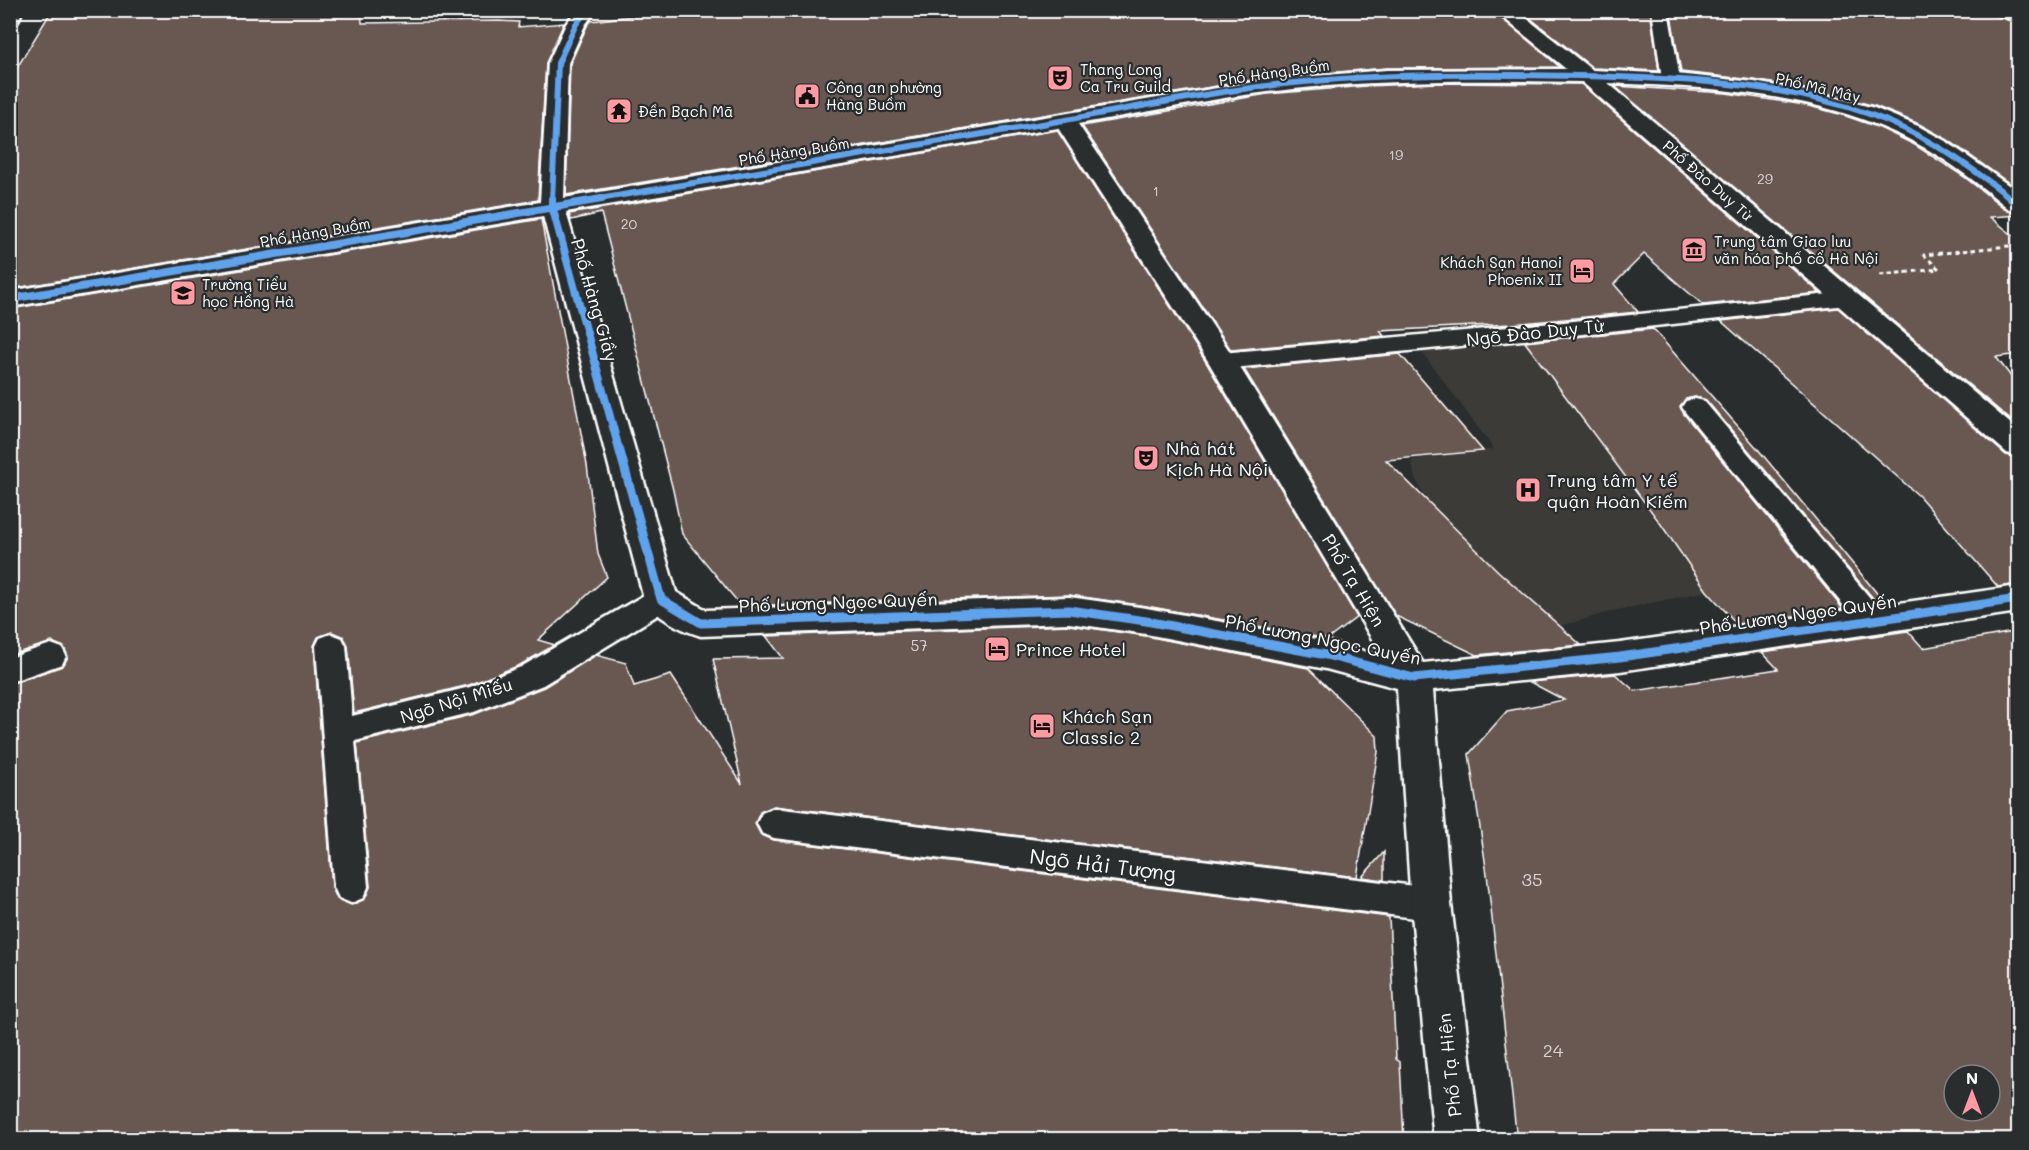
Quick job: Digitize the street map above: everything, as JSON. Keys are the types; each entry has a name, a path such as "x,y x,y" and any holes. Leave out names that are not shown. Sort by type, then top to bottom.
{"street":[{"path":"10,19 14,10"},
{"name":"Phố Hàng Giầy","path":"586,10 576,24 558,63 552,206 662,599"},
{"name":"Phố Đào Duy Từ","path":"1503,10 1586,75 2019,446"},
{"path":"2004,10 2019,16"},
{"name":"Phố Hàng Buồm","path":"10,299 1265,86 1328,78 1385,76 1586,75"},
{"name":"Phố Mã Mây","path":"1586,75 1671,79 1807,97 1860,111 1910,130 1962,160 2019,204"},
{"name":"Phố Tạ Hiện","path":"1065,121 1221,361 1414,678 1431,904 1457,1140"},
{"name":"Phố Lương Ngọc Quyến","path":"662,599 701,623 1069,610 1146,621 1315,653 1414,678 1620,657 2019,599"}],"lane":[{"path":"1660,10 1671,79"},
{"name":"Ngõ Đào Duy Từ","path":"1221,361 1564,329 1848,299"},
{"path":"1695,407 1871,619"},
{"name":"Ngõ Nội Miếu","path":"339,732 474,699 532,676 662,599"},
{"path":"331,646 351,887"},
{"path":"10,670 51,656"},
{"name":"Ngõ Hải Tượng","path":"774,823 1431,904"}],"path":[{"path":"1825,281 1939,269 1924,255 2019,245"}],"shaded area":[{"name":"Trung tâm Y tế quận Hoàn Kiếm","path":"1572,338 1566,397 1707,591 1613,611 1560,626 1522,595 1428,502 1415,478 1411,460 1494,449 1421,351"}],"building":[{"path":"52,10 285,10 296,13 298,10 361,10 362,23 499,21 519,22 518,27 564,23 546,63 538,200 10,289 10,86 18,66"},
{"path":"682,10 1492,10 1560,67 1387,68 1265,78 566,195 570,64 587,26 591,21"},
{"path":"1520,10 1650,10 1659,71 1593,68"},
{"path":"1670,10 1993,10 1996,16 2019,24 2019,190 1948,140 1919,124 1875,106 1822,92 1754,80 1681,72"},
{"path":"1438,83 1581,84 1820,293 1703,305 1644,254 1614,284 1638,312 1512,324 1380,331 1384,336 1231,350 1082,126 1267,94"},
{"path":"1614,86 1726,93 1805,105 1843,115 1880,128 1915,145 1963,176 2008,211 2019,213 2019,215 1990,217 2019,240 2019,354 1996,357 2019,387 2019,427"},
{"path":"1057,130 1206,362 1357,617 1328,639 1146,606 1069,595 741,606 682,534 673,490 601,213 571,220 569,214"},
{"path":"541,219 587,465 598,554 607,577 538,640 555,645 520,665 469,685 354,713 348,645 343,636 332,632 318,637 314,646 332,887 337,899 352,905 365,899 370,887 357,743 475,714 544,687 596,655 626,663 634,686 671,675 742,784 713,659 783,658 766,636 1069,625 1146,636 1308,668 1377,736 1378,752 1357,877 774,806 760,812 755,824 761,835 774,840 1389,917 1396,1059 1400,1062 1404,1140 10,1140 10,684 63,666 68,657 64,647 52,642 10,655 10,309"},
{"path":"1838,308 2006,455 2019,458 2019,584 1998,587 1919,496 1721,321"},
{"path":"1653,329 1757,448 1885,603 1878,604 1706,400 1695,397 1686,399 1680,406 1684,414 1843,609 1737,624 1707,591 1660,523 1525,342"},
{"path":"1400,354 1483,451 1386,460 1498,571 1581,645 1477,655 1396,616 1244,369"},
{"path":"1908,631 1923,648 2019,631 2019,1140 1517,1140 1487,874 1469,754 1507,711 1564,700 1530,682 1615,674 1635,691 1778,669 1762,652"},
{"path":"1384,852 1384,880 1362,877"}],"cycle path":[{"path":"587,10 576,24 558,63 552,206 661,599 701,623 1069,610 1146,621 1326,655 1414,678 1620,657 2018,599"},
{"path":"10,299 1265,86 1356,78 1478,75 1620,77 1676,80 1799,96 1867,113 1925,138 1953,155 2018,204"}],"place":[{"name":"Thang Long Ca Tru Guild","path":"1060,78"},
{"name":"Công an phường Hàng Buồm","path":"807,96"},
{"name":"Đền Bạch Mã","path":"619,111"},
{"name":"Trung tâm Giao lưu văn hóa phố cổ Hà Nội","path":"1694,250"},
{"name":"Khách Sạn Hanoi Phoenix II","path":"1582,271"},
{"name":"Trường Tiểu học Hồng Hà","path":"183,293"},
{"name":"Nhà hát Kịch Hà Nội","path":"1146,458"},
{"name":"Trung tâm Y tế quận Hoàn Kiếm","path":"1528,490"},
{"name":"Prince Hotel","path":"997,649"},
{"name":"Khách Sạn Classic 2","path":"1042,726"}]}
